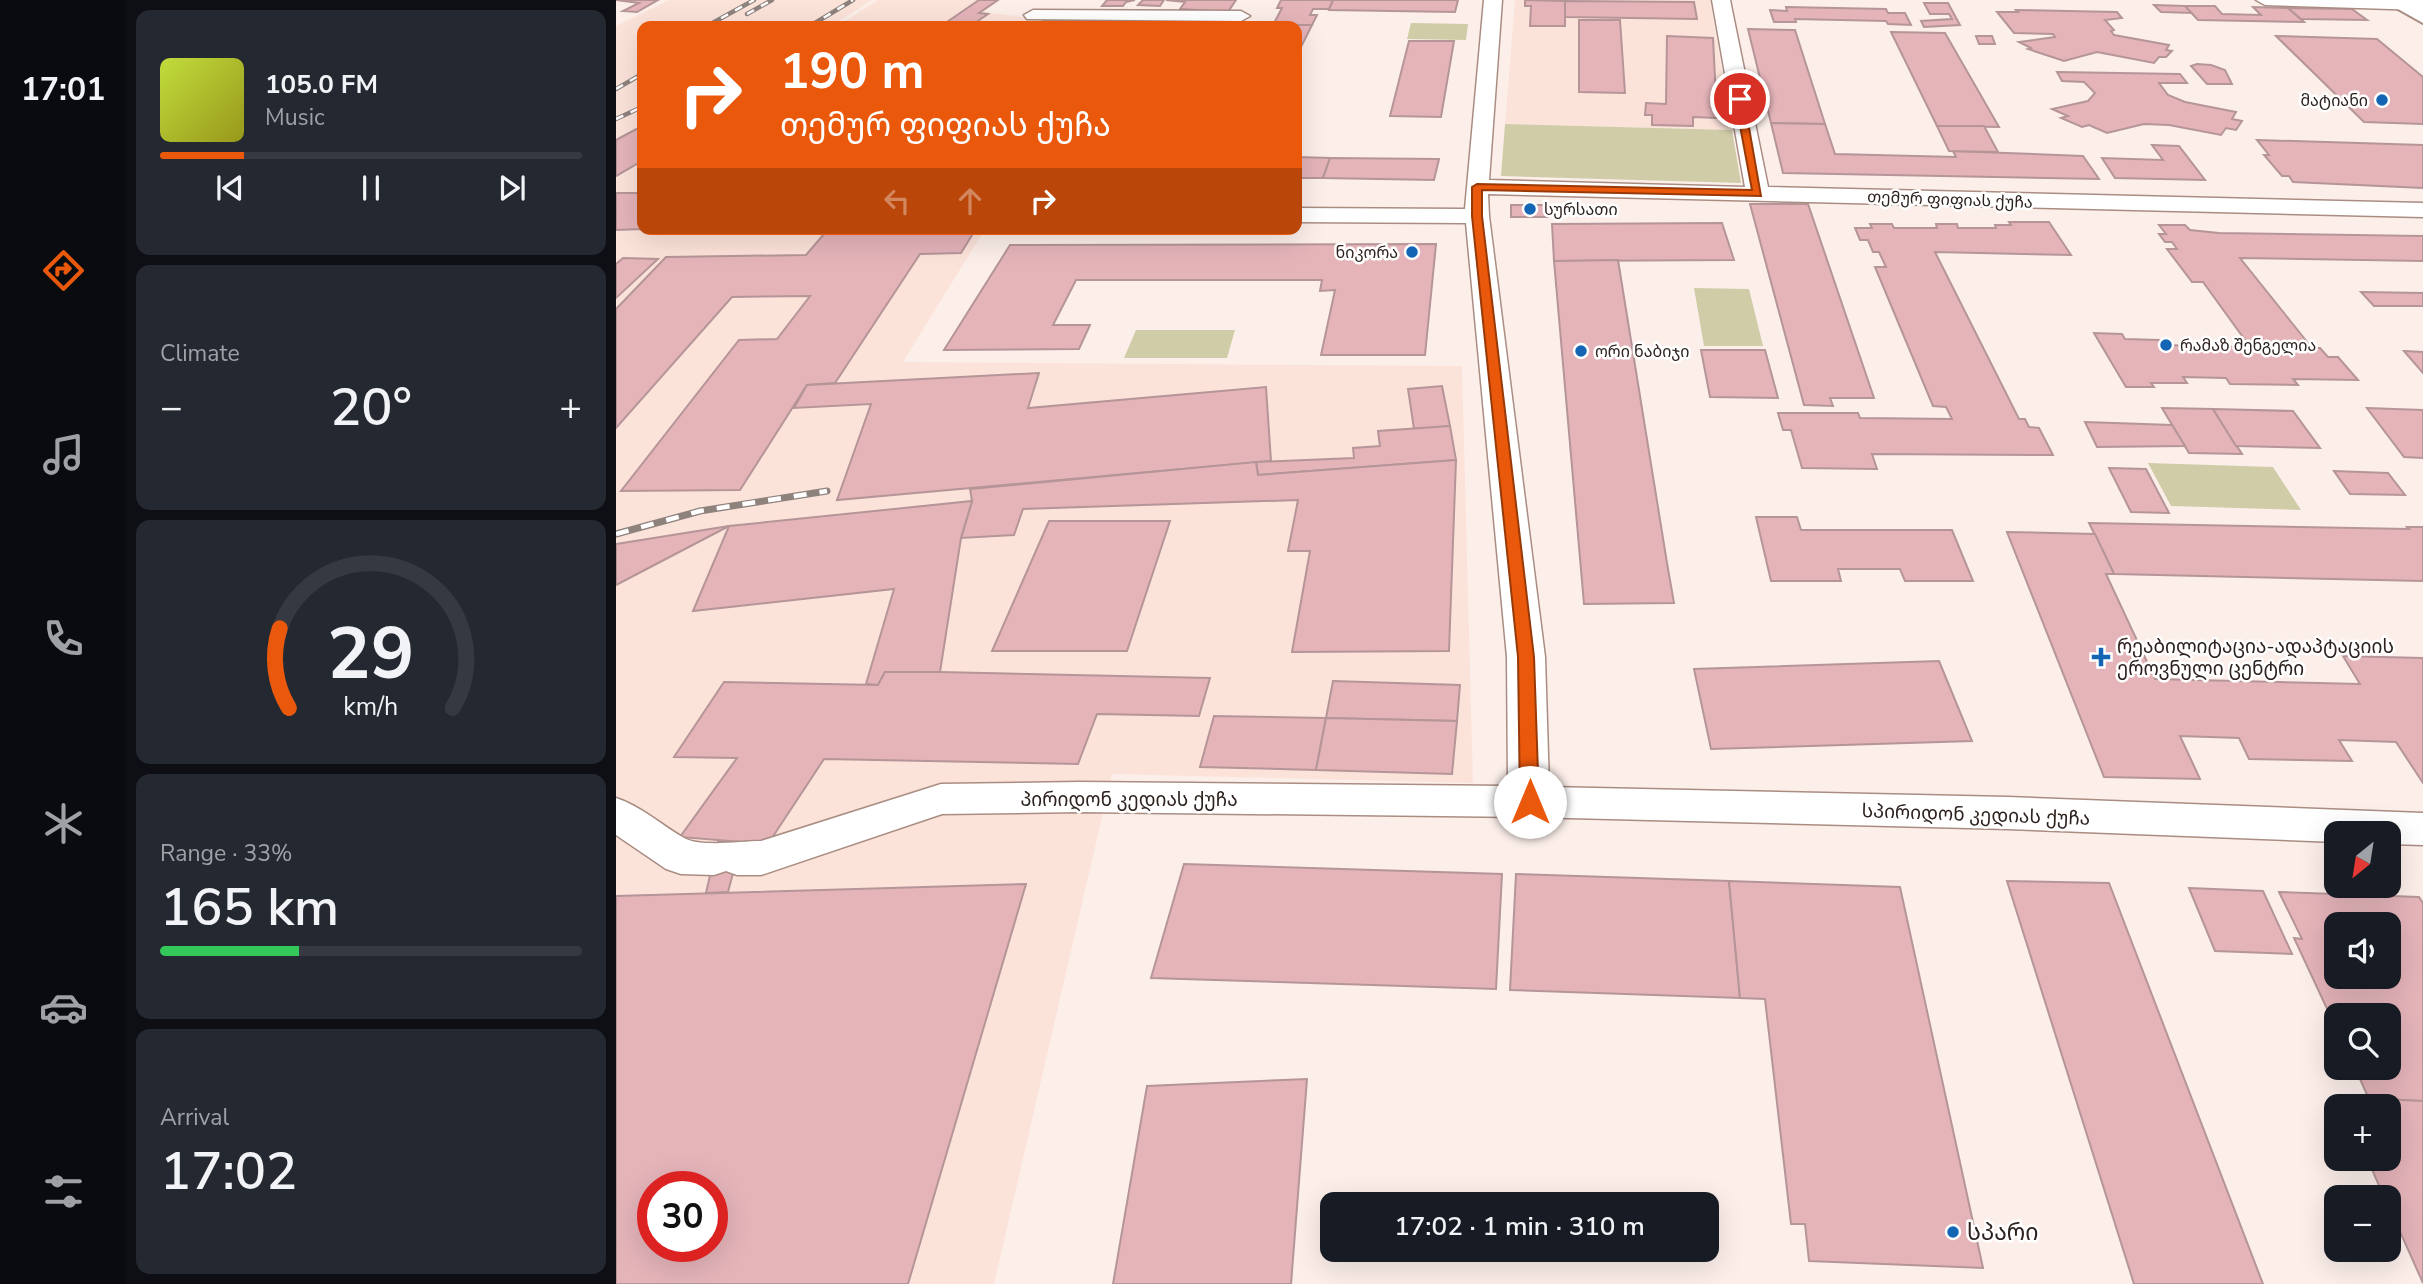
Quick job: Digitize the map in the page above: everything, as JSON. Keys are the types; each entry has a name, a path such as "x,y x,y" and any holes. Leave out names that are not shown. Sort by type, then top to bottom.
{"main road":[{"path":"2394,1 2423,17"}],"street":[{"path":"1033,15 1238,21 1250,0"},
{"path":"1493,0 1477,201 1526,657 1530,802"},
{"path":"1721,0 1758,194"},
{"path":"2265,0 2394,1 2423,5"},
{"name":"თემურ ფიფიას ქუჩა","path":"1302,215 1477,201 1758,194 2423,210"},
{"name":"პირიდონ კედიას ქუჩა","path":"616,814 681,858 761,858 941,799 1093,797 1530,802"},
{"name":"სპირიდონ კედიას ქუჩა","path":"1530,802 2008,813 2423,830"}],"shaded area":[{"path":"669,0 872,0 839,21 637,21 637,132 616,140 616,26"},
{"path":"878,0 1000,0 984,12 1030,18 1027,21 846,21"},
{"path":"1515,0 1710,0 1732,130 1505,124"},
{"path":"1411,23 1468,24 1466,40 1407,39"},
{"path":"1505,124 1732,130 1741,183 1501,176"},
{"path":"637,137 637,235 981,235 903,362 1462,366 1473,783 1112,774 994,1284 616,1284 616,145"},
{"path":"1694,288 1749,289 1763,346 1704,346"},
{"path":"1136,330 1235,330 1227,358 1124,358"},
{"path":"2148,463 2273,467 2301,510 2171,506"}],"building":[{"path":"616,0 658,0 637,12 623,11 639,3"},
{"path":"979,0 998,0 979,13 988,14 978,21 948,21"},
{"path":"1107,0 1135,0 1126,2 1123,6 1102,6"},
{"path":"1143,0 1164,0 1160,6 1138,5"},
{"path":"1166,0 1236,0 1228,12 1180,9 1185,2"},
{"path":"1281,0 1333,0 1329,9 1313,9 1310,15 1317,15 1312,25 1302,25 1302,21 1275,21 1282,8 1277,8"},
{"path":"1333,0 1458,0 1455,12 1329,10"},
{"path":"1525,0 1565,1 1565,26 1530,26 1531,6 1525,6"},
{"path":"1565,1 1694,2 1697,19 1565,17"},
{"path":"1924,3 1948,3 1960,25 1924,27 1921,21 1952,19 1949,14 1930,14"},
{"path":"2154,5 2185,6 2192,13 2161,12"},
{"path":"2185,6 2215,6 2222,14 2261,15 2253,7 2288,8 2304,22 2198,20"},
{"path":"1786,7 1886,9 1888,13 1905,13 1911,25 1888,24 1886,21 1795,19 1796,22 1774,22 1770,10 1787,11"},
{"path":"2288,8 2352,9 2367,20 2301,19"},
{"path":"2016,10 2117,12 2122,18 2105,20 2114,30 2111,31 2114,35 2169,45 2166,50 2172,51 2166,57 2159,57 2154,63 2097,52 2064,61 2028,49 2031,48 2019,42 2055,37 2053,34 2014,33 1997,12 2018,12"},
{"path":"1044,20 1109,21 1043,21"},
{"path":"1579,20 1620,20 1625,93 1579,92"},
{"path":"1302,25 1312,25 1302,45"},
{"path":"1748,29 1795,30 1825,124 1771,123"},
{"path":"1891,32 1945,33 1999,127 1937,126"},
{"path":"1667,36 1713,38 1717,118 1693,117 1693,126 1652,125 1652,115 1645,115 1646,103 1666,104"},
{"path":"1976,36 1992,36 1995,44 1979,44"},
{"name":"მატიანი","path":"2276,36 2377,39 2423,77 2423,124 2364,122"},
{"path":"1409,41 1454,41 1441,117 1390,116"},
{"path":"2197,64 2225,70 2232,84 2207,84 2191,66"},
{"path":"2057,72 2180,74 2187,83 2159,83 2168,95 2185,102 2236,112 2232,119 2242,121 2236,130 2226,128 2221,135 2169,125 2144,124 2107,133 2089,125 2082,127 2061,118 2068,116 2052,109 2088,101 2095,93 2084,82 2062,81"},
{"path":"1771,123 1825,124 1835,154 1956,157 1953,151 2083,156 2099,179 1783,173"},
{"path":"1937,126 1984,126 1998,152 1949,151"},
{"path":"637,129 637,164 616,176 616,140"},
{"path":"2257,140 2423,145 2423,188 2293,182 2289,176 2282,176 2264,155 2269,155"},
{"path":"2152,145 2179,146 2205,180 2115,178 2102,158 2163,160"},
{"path":"1302,157 1330,158 1323,178 1302,178"},
{"path":"1330,158 1439,159 1434,180 1323,178"},
{"path":"616,193 637,193 637,229 616,230"},
{"path":"1750,204 1808,204 1874,398 1830,398 1833,406 1804,405"},
{"path":"1511,205 1548,205 1548,217 1511,217"},
{"path":"2009,222 2049,222 2071,255 1935,252 2019,419 2025,419 2029,427 2039,428 2053,455 1872,454 1877,469 1802,468 1791,430 1783,430 1778,413 1858,413 1860,418 1952,419 1946,407 1933,406 1875,267 1886,267 1879,252 1873,252 1868,240 1860,240 1855,228 1872,228 1870,224 1892,224 1894,228 1937,228 1936,224 1957,224 1958,228 1996,228 1995,225 2011,225"},
{"path":"1722,223 1734,260 1554,261 1552,224"},
{"path":"2159,225 2185,225 2190,230 2219,233 2423,236 2423,261 2240,258 2312,348 2320,348 2328,357 2338,357 2358,380 2293,379 2298,385 2230,384 2226,378 2183,377 2187,383 2151,383 2154,387 2126,387 2094,333 2122,334 2125,339 2159,340 2162,345 2250,347 2203,282 2192,282 2167,249 2177,249 2172,242 2165,242 2159,234 2166,234"},
{"path":"823,235 972,235 961,253 920,254 835,383 807,385 740,490 621,491 739,340 777,339 810,296 732,297 616,428 616,309 666,257 806,255"},
{"path":"1436,244 1425,355 1321,355 1335,290 1320,291 1322,280 1076,280 1053,325 1090,325 1079,349 944,350 1010,245"},
{"path":"623,258 658,259 616,298 616,264"},
{"path":"1618,260 1674,603 1584,604 1554,261"},
{"path":"2361,292 2423,293 2423,306 2374,306"},
{"path":"1701,350 1765,350 1778,398 1710,397"},
{"path":"2404,351 2423,352 2423,373"},
{"path":"1039,373 1028,408 1266,387 1271,461 837,500 871,404 794,408 807,385"},
{"path":"1442,386 1450,426 1414,429 1408,389"},
{"path":"2162,408 2213,409 2242,454 2189,453"},
{"path":"2367,408 2423,410 2423,458 2404,457"},
{"path":"2213,409 2293,411 2320,448 2236,446"},
{"path":"2085,422 2172,425 2185,446 2097,447"},
{"path":"1450,426 1456,460 1258,475 1256,462 1354,458 1353,448 1380,446 1378,431"},
{"path":"1456,460 1449,651 1292,652 1310,551 1288,551 1298,500 1023,509 1014,535 961,538 972,501 970,489 1256,462 1258,475"},
{"path":"2109,468 2146,469 2169,513 2131,512"},
{"path":"2334,471 2388,473 2405,495 2350,494"},
{"path":"972,501 961,538 940,672 885,672 878,685 866,684 894,589 693,611 729,526"},
{"path":"1756,517 1797,517 1801,530 1952,530 1973,581 1905,581 1900,569 1838,569 1841,581 1771,581"},
{"path":"1049,521 1170,521 1127,651 992,651"},
{"path":"2089,523 2409,529 2407,527 2423,527 2423,581 2114,574"},
{"path":"729,526 616,585 616,544"},
{"name":"რეაბილიტაცია-ადაპტაციის ეროვნული ცენტრი","path":"2007,532 2095,534 2114,574 2106,574 2155,679 2360,684 2343,656 2423,658 2423,783 2396,742 2339,740 2352,761 2249,759 2239,738 2180,736 2200,779 2104,777"},
{"path":"1939,661 1972,741 1711,749 1694,669"},
{"path":"885,672 1210,678 1199,716 1097,714 1078,764 824,759 768,844 680,837 737,758 674,757 724,682 878,685"},
{"path":"1333,681 1460,685 1457,721 1326,718"},
{"path":"1214,716 1326,718 1316,770 1200,767"},
{"path":"1326,718 1457,721 1452,774 1316,770"},
{"path":"718,841 740,842 737,858 728,892 706,893"},
{"path":"1184,864 1502,874 1496,989 1151,978"},
{"path":"1516,874 1729,881 1740,998 1510,990"},
{"path":"1729,881 1900,887 1983,1268 1809,1261 1805,1224 1791,1224 1765,999 1740,998"},
{"path":"2007,881 2109,883 2263,1284 2134,1284"},
{"path":"1026,884 908,1284 616,1284 616,896"},
{"path":"2189,888 2263,891 2292,954 2215,951"},
{"path":"2279,892 2324,894 2324,898 2419,897 2423,903 2423,1101 2401,1100 2401,1094 2367,1094 2360,1080 2401,1080 2401,1003 2324,1003 2294,938 2302,939"},
{"path":"1307,1079 1291,1284 1113,1284 1147,1086"},
{"path":"2401,1100 2423,1101 2423,1283 2401,1234 2401,1185 2379,1185 2373,1171 2401,1171"}],"railway":[{"path":"716,21 754,0"},
{"path":"747,14 772,0"},
{"path":"818,21 853,0"},
{"path":"616,89 637,77"},
{"path":"616,119 637,109"},
{"path":"616,534 700,511 827,491"}],"place":[{"name":"მატიანი","path":"2382,100"},
{"name":"სურსათი","path":"1530,209"},
{"name":"ნიკორა","path":"1412,252"},
{"name":"რამაზ შენგელია","path":"2166,345"},
{"name":"ორი ნაბიჯი","path":"1581,351"},
{"name":"რეაბილიტაცია-ადაპტაციის ეროვნული ცენტრი","path":"2101,657"},
{"name":"სპარი","path":"1953,1232"}],"route":[{"path":"1530,802 1526,657 1477,216 1477,187 1758,194 1740,99"}]}
